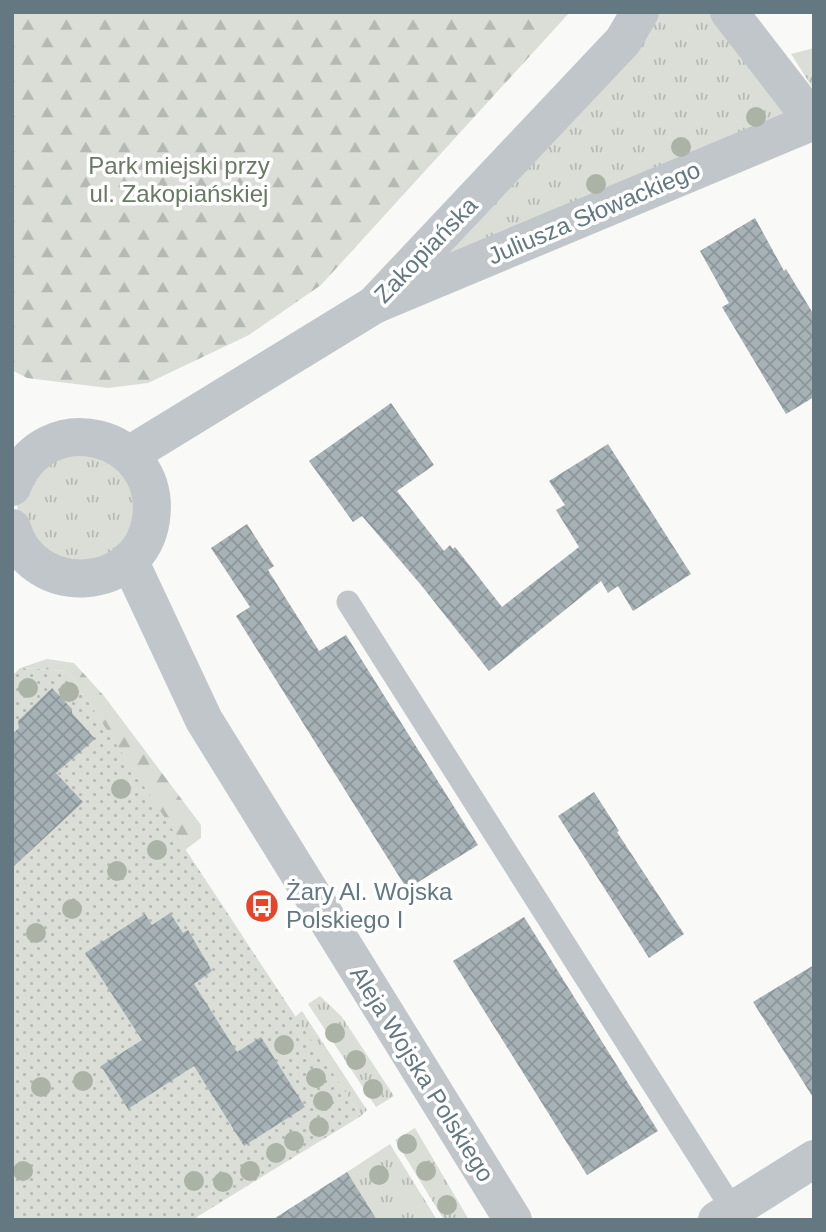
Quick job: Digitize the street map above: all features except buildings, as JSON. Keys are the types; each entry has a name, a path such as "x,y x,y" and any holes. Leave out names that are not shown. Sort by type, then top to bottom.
{"street":[{"name":"Zakopiańska","path":"129,455 374,305 623,41 640,12"},
{"path":"729,12 814,121"},
{"name":"Juliusza Słowackiego","path":"374,305 814,121"},
{"path":"12,488 18,474 22,447 70,437 91,437 111,444 129,455 143,474 151,496 151,520 144,542 129,560 111,573 89,579 66,578 45,570 17,553"},
{"name":"Aleja Wojska Polskiego","path":"129,560 204,720 513,1220"},
{"path":"725,1215 814,1159"}],"lane":[{"path":"348,602 725,1215"}],"green space":[{"name":"Park miejski przy ul. Zakopiańskiej","path":"12,12 570,12 321,285 249,335 148,383 108,388 27,378 12,370"},
{"path":"651,12 710,12 795,122 410,283"},
{"path":"814,48 814,90 791,54"},
{"path":"68,448 119,465 136,499 130,536 101,562 61,565 19,524 17,504 21,484"},
{"path":"47,659 74,663 104,696 201,825 201,838 185,850 68,671 20,668"},
{"path":"20,668 68,671 361,1116 192,1220 12,1220 12,676"},
{"path":"320,996 342,1017 394,1096 376,1107 308,1004"},
{"path":"302,1011 367,1110 361,1116 295,1017"},
{"path":"415,1128 469,1220 444,1220 395,1140"},
{"path":"390,1144 437,1220 377,1220 347,1172"}],"place":[{"name":"Żary Al. Wojska Polskiego I","path":"262,906"}]}
